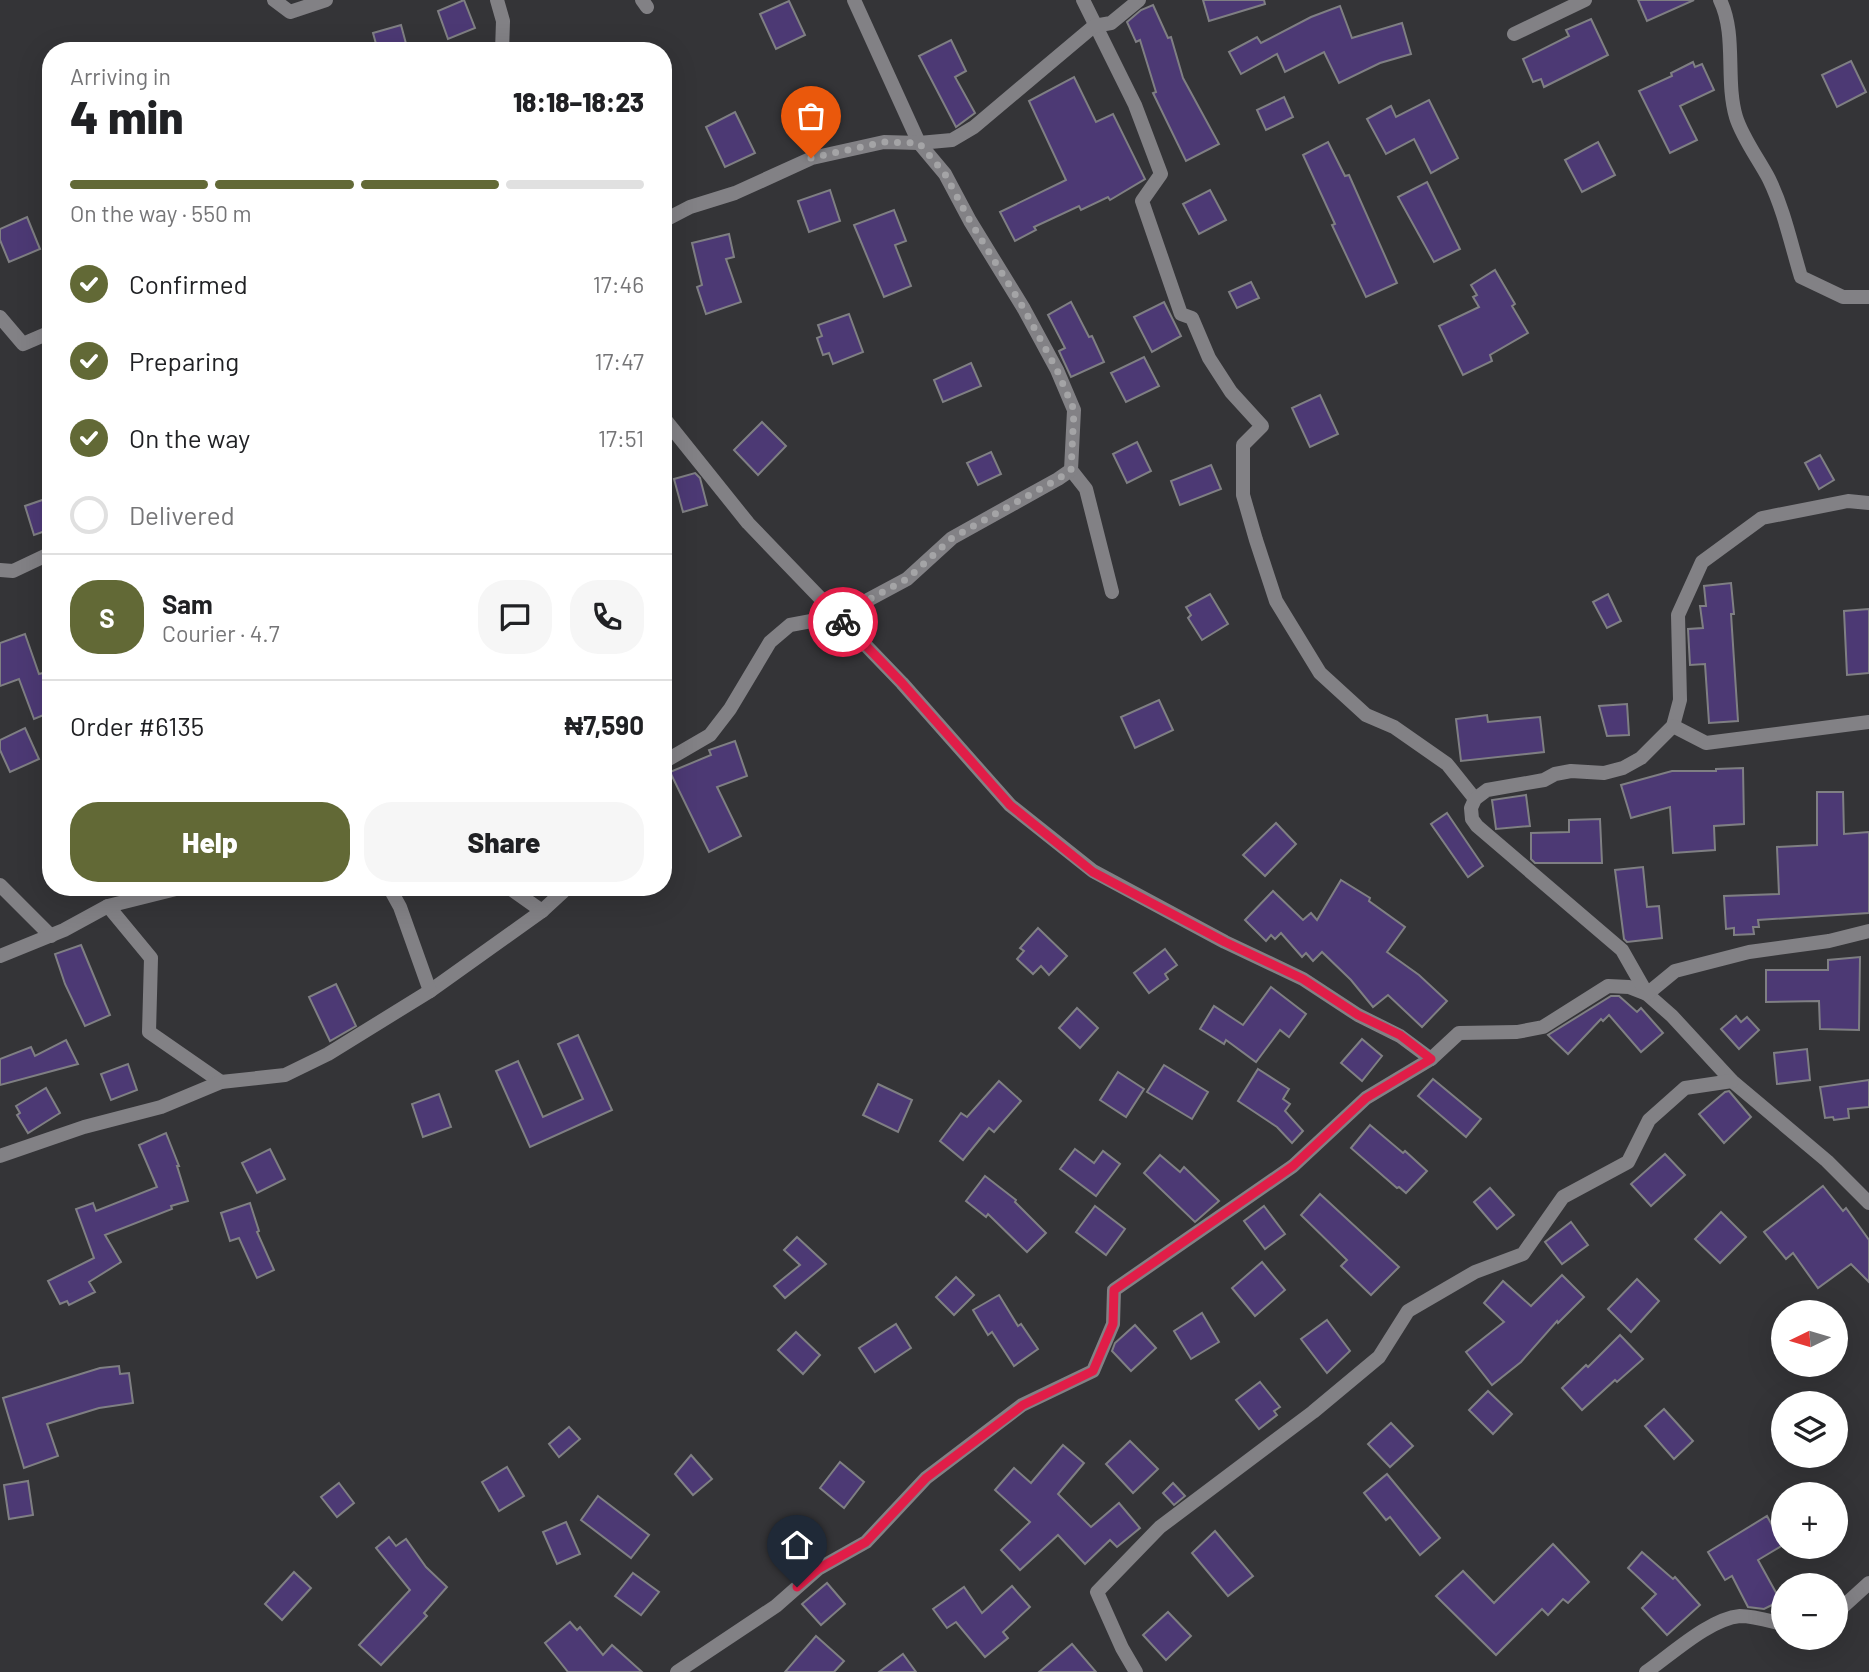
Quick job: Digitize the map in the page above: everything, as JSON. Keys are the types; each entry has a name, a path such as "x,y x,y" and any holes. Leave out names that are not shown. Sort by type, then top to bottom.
{"street":[{"path":"274,0 290,12 326,0"},
{"path":"497,0 503,22 502,42"},
{"path":"854,0 919,143 945,174 1057,370 1074,410 1071,470 1086,489 1112,592"},
{"path":"1083,0 1135,105 1161,174 1142,201 1181,314 1192,318 1209,358 1231,392 1262,426 1243,445 1243,495 1276,601 1320,673 1366,715 1394,727 1447,764 1475,799"},
{"path":"672,216 690,207 735,193 811,158 884,142 952,140 974,127 1094,26 1111,23 1139,0"},
{"path":"1514,34 1585,0"},
{"path":"1720,0 1727,16 1736,117 1770,182 1782,212 1801,277 1843,297 1869,297"},
{"path":"0,317 23,344 42,335"},
{"path":"672,428 748,523 902,683 1010,805 1093,872 1225,942 1303,979 1358,1015 1400,1035 1431,1059"},
{"path":"672,757 710,735 730,709 770,642 790,625 838,616 907,579 952,538 1071,470"},
{"path":"1869,503 1848,501 1762,518 1702,562 1678,615 1680,700 1672,726 1641,758 1623,768 1604,773 1571,771 1555,774 1544,780 1487,790 1475,799 1471,808 1472,819 1477,827 1622,950 1647,994 1672,1016 1732,1081 1827,1161 1869,1203"},
{"path":"0,570 13,570 42,557"},
{"path":"1672,726 1706,743 1869,722"},
{"path":"0,885 51,936"},
{"path":"0,957 51,936 108,906 148,896"},
{"path":"394,896 430,991"},
{"path":"521,896 542,911"},
{"path":"0,1157 84,1127 160,1107 221,1082 285,1075 328,1054 430,991 542,911 558,896"},
{"path":"108,906 151,958 149,1032 221,1082"},
{"path":"1647,994 1675,971 1749,951 1829,941 1869,930"},
{"path":"677,1672 776,1606 818,1569 866,1542 926,1478 1023,1405 1093,1371 1113,1324 1114,1290 1293,1166 1366,1098 1431,1059 1459,1032 1517,1032 1543,1027 1608,986 1629,987 1647,994"},
{"path":"1136,1672 1097,1592 1160,1527 1313,1412 1379,1357 1408,1311 1475,1272 1523,1254 1563,1197 1628,1162 1648,1120 1685,1088 1732,1081"},
{"path":"1848,1602 1869,1583"},
{"path":"1646,1672 1709,1626 1725,1619 1743,1616 1771,1622"}],"building":[{"path":"464,0 475,28 448,39 438,11"},
{"path":"1203,0 1264,0 1265,4 1209,21"},
{"path":"1638,0 1694,0 1647,21"},
{"path":"789,1 805,35 776,49 760,14"},
{"path":"1153,5 1168,38 1171,37 1183,78 1219,144 1186,161 1153,93 1156,92 1140,40 1136,42 1127,22 1141,10"},
{"path":"1340,6 1352,38 1402,23 1411,54 1380,63 1339,83 1324,52 1285,72 1277,54 1241,74 1229,52 1257,37 1261,43 1311,17"},
{"path":"1591,19 1608,55 1544,87 1541,79 1533,82 1523,59 1569,36 1566,30"},
{"path":"401,25 406,42 376,42 373,33"},
{"path":"951,40 966,71 955,77 975,113 956,127 919,56"},
{"path":"1851,61 1866,92 1837,107 1822,75"},
{"path":"1693,62 1695,67 1702,64 1714,90 1680,106 1697,140 1670,153 1639,91 1672,76 1671,73"},
{"path":"1074,77 1096,122 1113,114 1145,179 1110,200 1108,197 1081,210 1079,206 1034,227 1036,230 1015,241 1000,212 1066,180 1029,101"},
{"path":"1284,97 1293,117 1266,130 1257,110"},
{"path":"1429,100 1458,158 1431,173 1414,139 1386,154 1367,119 1391,106 1396,117"},
{"path":"735,112 755,153 725,167 706,127"},
{"path":"1328,142 1345,176 1349,175 1397,283 1366,297 1303,155"},
{"path":"1598,142 1615,175 1582,192 1565,160"},
{"path":"1427,182 1460,249 1434,262 1398,197"},
{"path":"830,190 840,221 809,232 798,201"},
{"path":"1210,190 1226,220 1199,234 1183,204"},
{"path":"894,210 906,241 895,245 911,286 884,297 854,225"},
{"path":"27,217 40,249 9,262 0,240 0,229"},
{"path":"729,234 734,257 726,259 741,302 706,314 697,287 702,285 692,243"},
{"path":"1495,270 1528,333 1490,355 1492,361 1463,375 1439,326 1479,307 1473,297 1477,295 1471,285"},
{"path":"1251,282 1259,298 1237,308 1229,292"},
{"path":"1071,302 1104,362 1071,377 1059,351 1065,348 1048,315"},
{"path":"1164,302 1181,336 1152,352 1134,317"},
{"path":"849,314 863,352 833,364 829,353 823,355 817,338 822,336 818,325"},
{"path":"1144,357 1159,386 1126,402 1111,373"},
{"path":"971,363 981,386 943,402 934,380"},
{"path":"1320,395 1338,434 1310,447 1292,408"},
{"path":"762,422 786,446 758,475 734,450"},
{"path":"1137,442 1151,471 1127,483 1113,454"},
{"path":"991,452 1001,474 978,485 967,463"},
{"path":"1820,455 1834,480 1819,489 1805,463"},
{"path":"1211,465 1221,489 1180,505 1171,481"},
{"path":"695,473 700,478 707,505 683,512 674,479"},
{"path":"42,500 42,532 34,535 25,506"},
{"path":"1731,583 1738,721 1709,723 1705,664 1690,665 1688,629 1703,628 1700,606 1706,606 1704,586"},
{"path":"1210,594 1228,624 1202,640 1188,618 1191,615 1186,607"},
{"path":"1608,594 1621,621 1607,628 1593,602"},
{"path":"1869,609 1869,673 1847,675 1844,611"},
{"path":"25,634 39,674 42,673 42,716 34,719 19,679 0,686 0,643"},
{"path":"1159,700 1173,730 1135,748 1121,717"},
{"path":"1627,704 1629,735 1607,736 1599,706"},
{"path":"1487,715 1488,722 1540,717 1544,752 1461,761 1456,719"},
{"path":"25,728 39,759 10,772 0,750 0,740"},
{"path":"735,741 747,776 717,787 741,836 709,852 672,771 711,755 709,750"},
{"path":"1743,768 1744,824 1714,826 1715,850 1673,853 1670,807 1631,818 1621,785 1672,771"},
{"path":"1817,792 1843,792 1844,834 1869,832 1869,913 1758,920 1759,927 1753,927 1754,934 1734,935 1734,928 1726,929 1724,896 1779,894 1777,847 1817,845"},
{"path":"1526,795 1530,826 1496,829 1492,800"},
{"path":"1447,813 1483,866 1468,877 1431,824"},
{"path":"1600,819 1602,863 1535,863 1531,859 1531,833 1569,832 1569,820"},
{"path":"1276,823 1296,844 1265,876 1243,855"},
{"path":"1643,867 1647,907 1659,906 1662,938 1627,942 1624,939 1615,870"},
{"path":"1341,880 1370,898 1369,901 1405,927 1387,952 1419,975 1447,1001 1422,1027 1388,995 1373,1007 1351,980 1322,952 1313,961 1306,953 1302,957 1281,933 1275,939 1271,935 1266,941 1245,920 1273,891 1303,920 1311,913 1317,920"},
{"path":"1038,928 1067,956 1049,975 1041,966 1033,974 1017,959 1024,951 1020,948"},
{"path":"81,945 110,1015 85,1026 65,984 55,954"},
{"path":"1165,949 1177,965 1165,974 1168,979 1149,993 1134,973"},
{"path":"1860,957 1859,1030 1820,1029 1819,1001 1766,1002 1766,970 1828,970 1828,960"},
{"path":"336,984 356,1026 330,1041 309,997"},
{"path":"1271,987 1306,1014 1289,1037 1280,1030 1256,1062 1226,1040 1224,1044 1200,1029 1214,1006 1243,1025"},
{"path":"1611,996 1619,996 1637,1012 1641,1008 1663,1033 1641,1052 1609,1015 1603,1021 1601,1019 1568,1054 1548,1035"},
{"path":"1077,1008 1098,1028 1080,1048 1059,1028"},
{"path":"1736,1016 1741,1022 1747,1017 1759,1030 1739,1049 1721,1029"},
{"path":"578,1035 612,1110 530,1147 496,1071 518,1061 543,1117 583,1099 558,1044"},
{"path":"1362,1039 1382,1056 1362,1081 1341,1063"},
{"path":"66,1040 78,1064 0,1085 0,1059 31,1047 35,1056"},
{"path":"1807,1049 1810,1080 1777,1084 1774,1053"},
{"path":"128,1064 137,1090 111,1100 101,1074"},
{"path":"1164,1065 1208,1092 1192,1119 1147,1092"},
{"path":"1258,1069 1289,1089 1283,1099 1290,1104 1285,1111 1303,1131 1292,1143 1277,1127 1238,1101"},
{"path":"1118,1072 1144,1089 1126,1117 1100,1100"},
{"path":"1433,1079 1481,1119 1466,1137 1418,1096"},
{"path":"1869,1080 1869,1107 1848,1109 1849,1118 1825,1118 1820,1087"},
{"path":"999,1081 1021,1101 994,1132 989,1128 963,1160 940,1141 961,1113 967,1117"},
{"path":"878,1084 912,1100 898,1132 863,1115"},
{"path":"46,1088 60,1113 28,1133 17,1115 20,1113 16,1106"},
{"path":"1729,1091 1751,1117 1724,1143 1699,1114"},
{"path":"439,1094 451,1127 423,1137 412,1104"},
{"path":"1370,1125 1427,1171 1406,1193 1351,1148"},
{"path":"166,1133 179,1166 188,1201 105,1235 121,1262 89,1282 95,1292 69,1305 67,1301 60,1304 48,1281 94,1258 76,1209 93,1203 96,1211 157,1187 139,1145"},
{"path":"270,1149 285,1179 257,1193 242,1163"},
{"path":"1075,1149 1094,1163 1103,1151 1120,1164 1096,1196 1060,1169"},
{"path":"1665,1154 1685,1175 1651,1206 1631,1184"},
{"path":"1160,1155 1180,1172 1184,1167 1219,1201 1195,1222 1144,1173"},
{"path":"985,1176 1016,1200 1046,1233 1027,1252 988,1214 986,1217 966,1201"},
{"path":"1823,1186 1843,1211 1846,1208 1869,1240 1869,1282 1851,1264 1818,1288 1793,1253 1786,1259 1764,1232"},
{"path":"1490,1188 1514,1215 1497,1229 1474,1202"},
{"path":"1320,1194 1399,1267 1371,1295 1341,1266 1347,1260 1301,1215"},
{"path":"250,1203 259,1231 257,1232 274,1270 257,1278 239,1238 230,1241 221,1213"},
{"path":"1095,1206 1125,1229 1106,1255 1076,1232"},
{"path":"1264,1206 1285,1234 1265,1249 1244,1221"},
{"path":"1721,1212 1746,1237 1720,1263 1695,1239"},
{"path":"1571,1222 1588,1245 1562,1264 1545,1242"},
{"path":"797,1237 826,1264 785,1298 774,1286 800,1265 784,1250"},
{"path":"1262,1262 1285,1290 1255,1316 1232,1288"},
{"path":"1562,1275 1584,1297 1558,1323 1557,1321 1521,1362 1492,1385 1466,1352 1504,1322 1484,1303 1503,1281 1531,1306"},
{"path":"956,1277 974,1295 954,1315 936,1297"},
{"path":"1637,1279 1659,1301 1631,1332 1608,1309"},
{"path":"999,1295 1018,1326 1021,1324 1038,1349 1014,1366 992,1332 988,1335 973,1310"},
{"path":"1202,1313 1219,1342 1191,1359 1174,1331"},
{"path":"1327,1320 1350,1351 1327,1373 1301,1339"},
{"path":"896,1324 911,1348 875,1372 859,1348"},
{"path":"1135,1325 1156,1348 1131,1371 1112,1351 1115,1343"},
{"path":"796,1332 820,1355 803,1374 778,1350"},
{"path":"1620,1335 1643,1359 1582,1410 1562,1388"},
{"path":"119,1366 120,1374 129,1373 133,1403 99,1408 47,1424 58,1456 24,1468 3,1398 100,1368"},
{"path":"1260,1382 1280,1407 1274,1411 1277,1415 1259,1429 1236,1400"},
{"path":"1488,1391 1512,1414 1493,1434 1469,1410"},
{"path":"1664,1409 1693,1441 1674,1459 1645,1426"},
{"path":"1391,1423 1413,1446 1390,1467 1368,1444"},
{"path":"569,1427 580,1439 559,1457 549,1444"},
{"path":"1130,1441 1158,1469 1133,1493 1106,1464"},
{"path":"1063,1445 1084,1463 1058,1494 1091,1527 1119,1503 1140,1528 1117,1547 1110,1540 1085,1564 1058,1535 1020,1570 1001,1550 1030,1522 995,1490 1014,1468 1031,1483"},
{"path":"691,1455 712,1479 693,1495 675,1474"},
{"path":"840,1462 864,1482 844,1508 820,1488"},
{"path":"507,1467 524,1496 499,1511 482,1482"},
{"path":"1387,1474 1440,1538 1420,1555 1390,1517 1386,1520 1364,1493"},
{"path":"28,1481 33,1515 9,1519 4,1485"},
{"path":"339,1483 354,1503 337,1517 321,1497"},
{"path":"1173,1483 1185,1496 1174,1505 1163,1493"},
{"path":"598,1496 649,1535 631,1558 581,1520"},
{"path":"1767,1516 1771,1523 1771,1552 1758,1560 1771,1584 1771,1606 1764,1609 1748,1607 1732,1576 1725,1580 1708,1552"},
{"path":"566,1522 580,1554 557,1564 543,1532"},
{"path":"1215,1531 1253,1576 1228,1596 1192,1553"},
{"path":"389,1537 396,1546 406,1539 426,1567 447,1587 424,1613 427,1616 381,1665 359,1645 410,1590 376,1548"},
{"path":"1553,1544 1589,1582 1568,1603 1563,1599 1548,1615 1542,1609 1496,1655 1436,1596 1463,1571 1494,1603"},
{"path":"1642,1552 1673,1579 1675,1577 1700,1605 1667,1635 1642,1608 1656,1594 1628,1568"},
{"path":"294,1572 311,1588 282,1620 265,1604"},
{"path":"633,1573 659,1592 641,1615 615,1596"},
{"path":"827,1583 845,1604 821,1625 802,1604"},
{"path":"1012,1586 1030,1607 1003,1632 1008,1638 985,1657 956,1622 947,1628 933,1609 964,1587 982,1613"},
{"path":"1168,1612 1191,1636 1166,1660 1143,1635"},
{"path":"570,1622 577,1630 580,1627 603,1655 612,1645 642,1672 568,1672 545,1643"},
{"path":"816,1636 844,1661 834,1672 785,1672"},
{"path":"1072,1644 1096,1672 1039,1672"},
{"path":"903,1654 916,1672 879,1672"}],"way so far":[{"path":"811,158 884,142 919,143 945,174 970,221 1024,309 1057,370 1074,410 1071,470 952,538 907,579 838,616 843,622"}],"route":[{"path":"797,1587 818,1569 866,1542 926,1478 1023,1405 1093,1371 1113,1324 1114,1290 1293,1166 1366,1098 1431,1059 1400,1035 1358,1015 1303,979 1225,942 1093,872 1010,805 902,683 843,622"}]}
